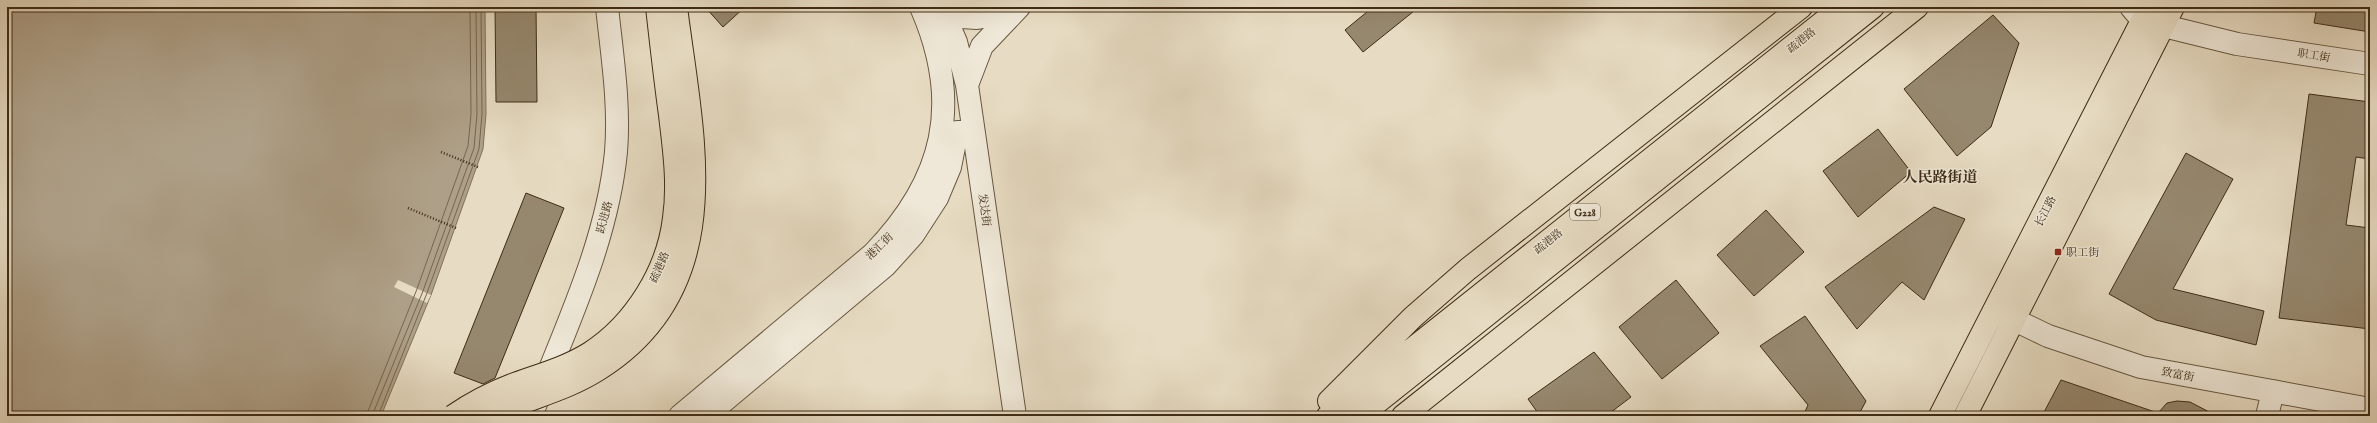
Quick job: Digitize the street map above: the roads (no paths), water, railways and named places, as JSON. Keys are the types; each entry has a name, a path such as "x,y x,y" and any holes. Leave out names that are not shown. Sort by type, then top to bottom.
{"main road":[{"name":"疏港路","path":"454,416 477,400 512,385 547,374 591,352 612,336 632,314 648,292 660,268 669,244 673,225 676,188 674,156 657,7"},
{"path":"491,416 516,403 577,383 600,368 624,350 647,327 665,302 677,278 687,251 693,221 695,188 694,156 676,7"},
{"path":"1314,416 1408,322 1468,269 1801,7"},
{"name":"疏港路","path":"1328,416 1842,7"},
{"name":"疏港路","path":"1360,416 1873,7"},
{"path":"1403,416 1917,7"},
{"name":"长江路","path":"1965,416 2173,7"},
{"name":"长江路","path":"1940,416 2144,10"}],"street":[{"name":"跃进路","path":"531,416 592,257 608,205 616,151 616,99 607,7"},
{"name":"港汇街","path":"706,416 886,265 913,235 937,198 950,167 957,132 944,94 940,62 931,30 921,7"},
{"path":"944,11 976,18 1016,10"},
{"path":"967,85 982,46 1016,10"},
{"name":"职工街","path":"2144,10 2164,26 2237,44 2370,64"},
{"name":"发达街","path":"944,11 956,42 967,85 957,132 1015,416"},
{"name":"港汇街","path":"680,416 873,254 897,229 917,200 934,164 957,132"},
{"name":"致富街","path":"1994,310 2048,336 2141,367 2370,409"},
{"path":"2267,416 2272,392"}],"water":[{"path":"7,7 485,7 486,114 483,149 431,295 381,416 7,416"}],"place":[{"name":"职工街","path":"2058,252"}],"district":[{"name":"人民路街道","path":"1940,177"}]}
